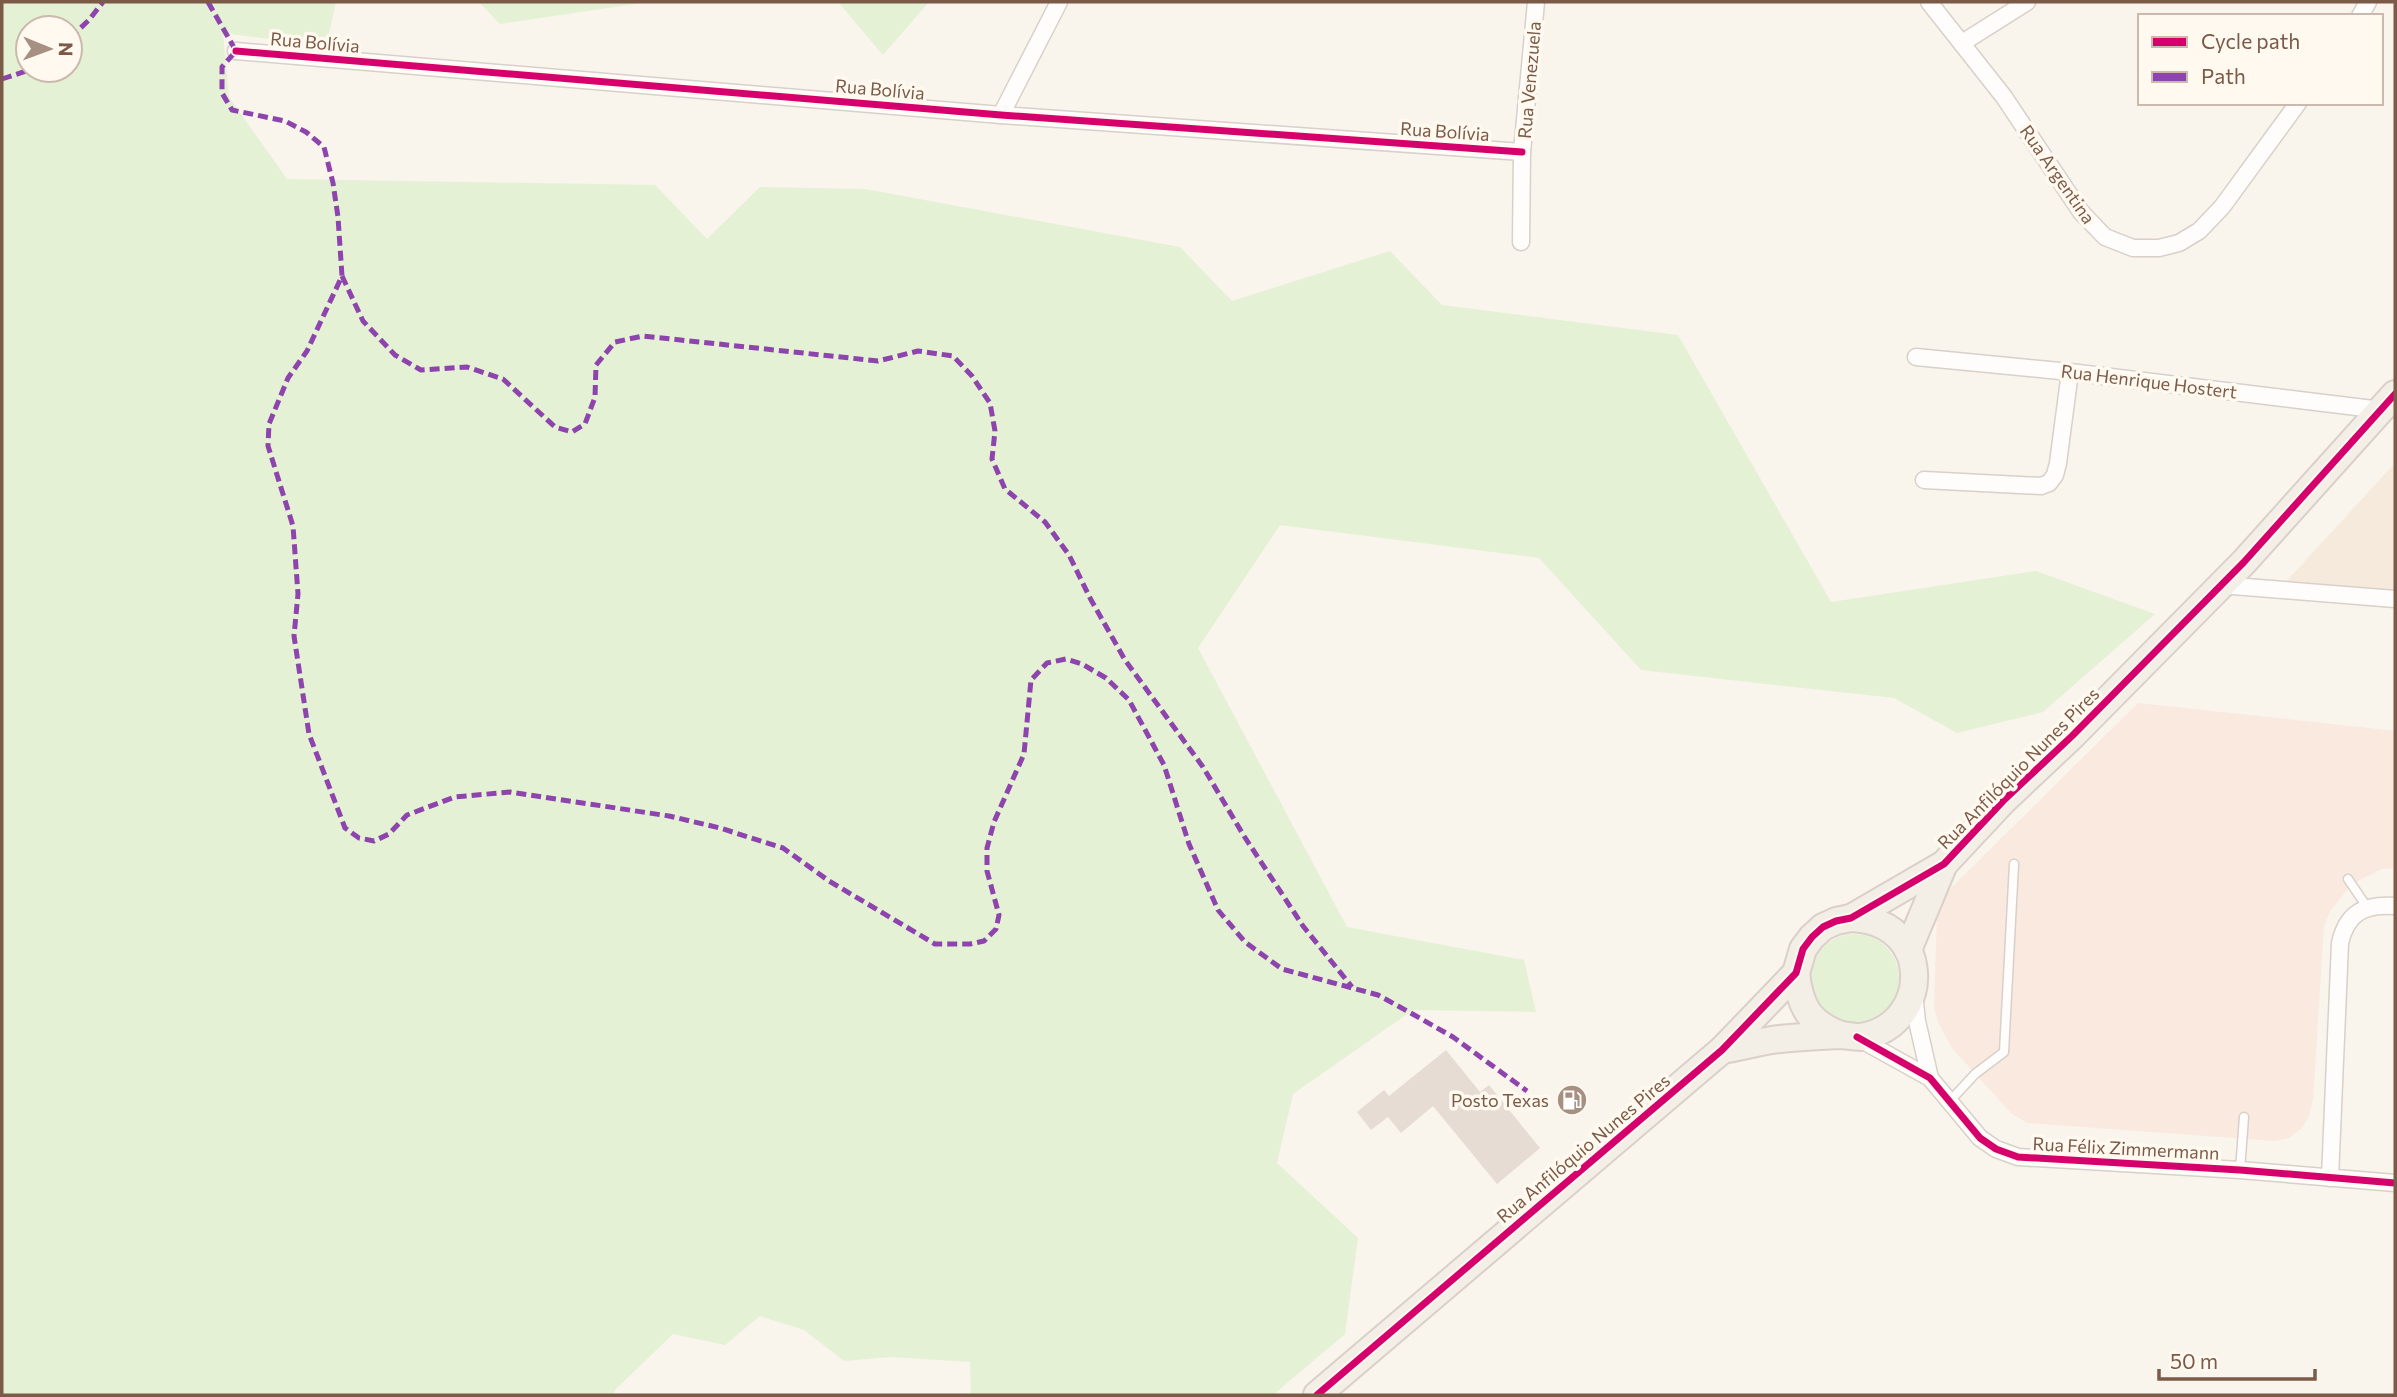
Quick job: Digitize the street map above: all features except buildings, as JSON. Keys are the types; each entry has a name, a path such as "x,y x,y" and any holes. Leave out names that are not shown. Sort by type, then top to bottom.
{"main road":[{"name":"Rua Anfilóquio Nunes Pires","path":"1317,1395 1722,1051 1796,973 1803,949 1812,937 1830,924 1851,918 1944,864 2003,801 2072,736 2221,584 2388,402"},
{"name":"Rua Anfilóquio Nunes Pires","path":"1908,950 1944,864"},
{"path":"1851,918 1878,922 1890,929 1908,950 1914,974 1914,990"},
{"path":"1796,973 1798,993 1804,1007 1820,1025 1849,1036"},
{"name":"Rua Anfilóquio Nunes Pires","path":"1722,1051 1777,1039 1872,1035 1887,1028 1904,1011 1914,990"}],"street":[{"path":"1001,116 1059,2"},
{"name":"Rua Venezuela","path":"1521,242 1522,152 1536,2"},
{"name":"Rua Argentina","path":"1929,2 2004,97 2081,212 2105,237 2133,248 2159,248 2179,243 2199,231 2222,207 2297,105"},
{"path":"1962,43 2027,2"},
{"name":"Rua Bolívia","path":"236,51 1001,116 1522,152"},
{"name":"Rua Henrique Hostert","path":"1916,356 2388,402"},
{"path":"1924,480 2022,486 2049,483 2059,463 2070,372"},
{"path":"2221,584 2395,598"},
{"path":"2330,1178 2340,943 2343,930 2352,918 2367,907 2395,906"},
{"name":"Rua Félix Zimmermann","path":"1914,990 1917,1021 1930,1078"},
{"name":"Rua Félix Zimmermann","path":"1849,1036 1930,1078 1980,1138 1996,1149 2018,1157 2239,1170 2395,1183"}],"lane":[{"path":"1949,1102 1975,1074 2004,1052 2014,864"},
{"path":"2348,879 2367,907"},
{"path":"2239,1170 2244,1117"}],"shaded area":[{"path":"2395,463 2395,593 2284,584"},
{"path":"2138,703 2395,731 2395,868 2382,869 2352,884 2330,911 2324,926 2313,1100 2309,1116 2302,1128 2289,1138 2275,1141 2027,1123 2011,1113 1952,1048 1939,1024 1934,1008 1937,916 1945,894"}],"green space":[{"path":"2,2 336,2 326,46 223,33 229,97 287,179 655,185 707,239 760,187 865,189 1180,247 1232,301 1390,251 1442,305 1678,335 1831,602 2036,571 2155,614 2043,712 1957,733 1894,698 1641,670 1539,558 1280,525 1198,648 1347,927 1524,960 1536,1012 1413,1010 1293,1094 1277,1163 1358,1238 1345,1334 1273,1395 971,1395 970,1362 891,1357 844,1361 804,1330 760,1316 725,1345 673,1334 613,1395 2,1395"},
{"path":"479,2 648,2 500,24"},
{"path":"838,2 929,2 883,55"},
{"path":"1855,934 1872,938 1886,947 1895,961 1899,978 1895,995 1886,1009 1872,1018 1855,1022 1838,1018 1824,1009 1815,995 1811,978 1815,961 1824,947 1838,938"}],"marked path":[{"path":"84,25 103,2"},
{"path":"208,2 236,51 222,67 222,93 232,110 285,121 306,132 324,147 333,183 342,276 307,351 288,378 269,424 268,446 293,526 298,594 294,636 309,734 345,828 359,838 374,841 389,834 407,815 455,797 510,792 669,816 720,828 783,848 829,881 935,944 970,944 984,941 996,929 999,915 987,871 987,848 994,822 1024,754 1031,680 1047,663 1066,659 1082,664 1106,678 1129,700 1164,765 1189,844 1218,910 1245,942 1282,969 1378,995 1453,1037 1527,1091"},
{"path":"2,79 14,75"},
{"path":"342,276 363,321 395,355 421,370 467,367 503,379 555,427 572,432 585,424 595,397 596,365 615,342 643,336 878,361 918,351 953,356 972,376 990,403 995,431 992,459 1005,489 1045,522 1069,555 1125,660 1203,767 1303,926 1352,987"}],"cycle path":[{"path":"236,51 1001,115 1522,152"},
{"path":"1317,1395 1722,1050 1796,973 1803,949 1823,927 1851,918 1944,864 2003,801 2072,736 2244,562 2395,394"},
{"path":"1857,1037 1930,1078 1980,1138 1996,1149 2018,1157 2240,1170 2395,1183"}],"place":[{"name":"Posto Texas","path":"1572,1100"}]}
